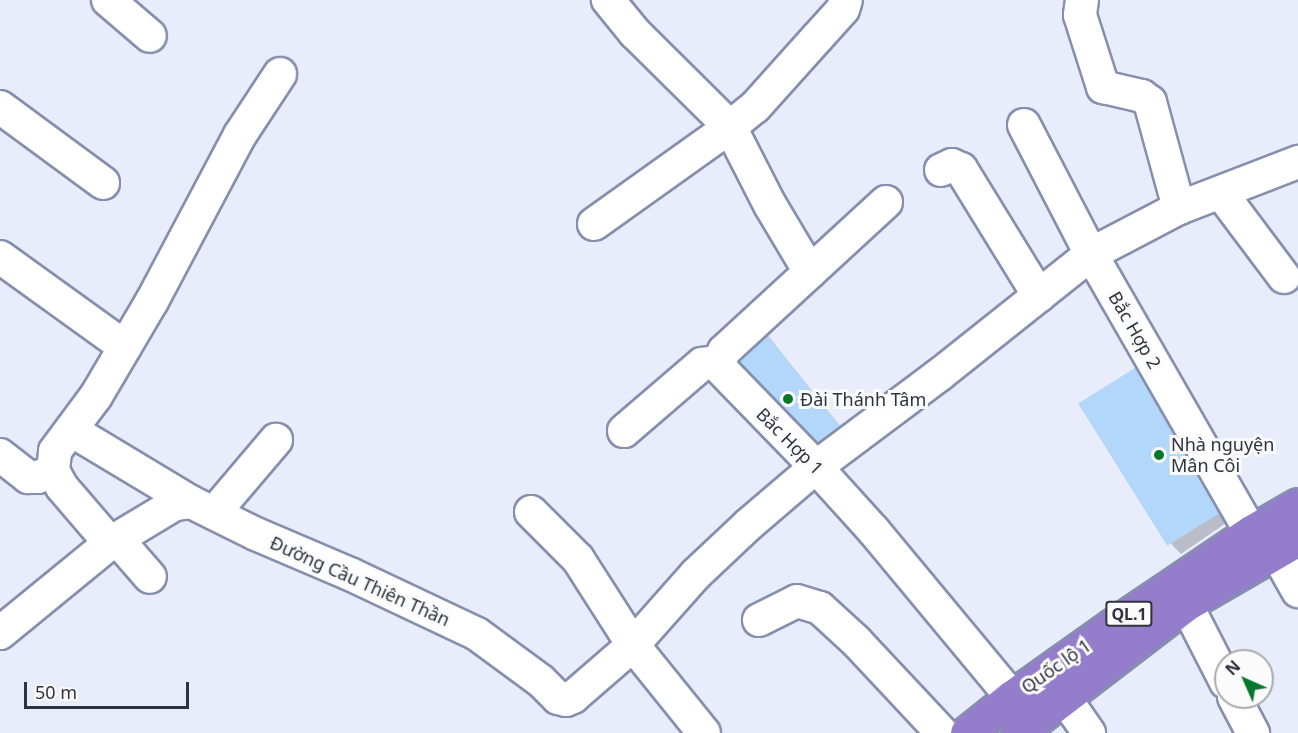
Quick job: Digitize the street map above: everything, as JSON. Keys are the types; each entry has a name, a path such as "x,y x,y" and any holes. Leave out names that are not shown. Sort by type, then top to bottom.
{"highway":[{"name":"Quốc lộ 1","path":"967,733 1012,697 1251,532 1298,505"},
{"name":"Quốc lộ 1","path":"1018,733 1186,604 1287,546"}],"street":[{"path":"108,0 150,36"},
{"path":"608,0 635,33 730,127 770,205 810,272"},
{"path":"594,224 755,107 843,9 846,0"},
{"path":"1082,0 1080,15 1103,87 1142,96 1150,102 1179,208"},
{"path":"150,577 62,487 53,471 55,451 96,396 191,229 240,135 280,74"},
{"path":"0,107 103,183"},
{"name":"Bắc Hợp 2","path":"1024,125 1091,254 1251,532"},
{"name":"Đường Cầu Thiên Thần","path":"71,430 202,507 477,634 541,681 558,698 566,700 573,698 633,645 696,574 816,466 939,375 1091,254 1179,208 1298,162"},
{"path":"941,170 952,165 961,169 1039,296"},
{"path":"1221,193 1284,277"},
{"path":"624,431 702,364 720,361 724,351 752,323 886,202"},
{"path":"0,257 125,347"},
{"name":"Bắc Hợp 1","path":"720,361 722,370 747,398 816,466 874,531 1012,697"},
{"path":"0,633 114,541 175,504 202,507 276,440"},
{"path":"0,455 28,477 38,477 53,471"},
{"path":"531,512 560,539 591,576 633,645 704,733"},
{"path":"1287,546 1298,591"},
{"path":"759,620 797,601 820,608 856,642 942,733"},
{"path":"1186,604 1214,659"},
{"path":"1064,697 1089,733"},
{"path":"1240,709 1252,733"}],"building":[{"name":"Đài Thánh Tâm","path":"757,322 848,437 817,461 723,361"},
{"name":"Nhà nguyện Mân Côi","path":"1146,361 1235,503 1167,546 1078,403"}],"place":[{"name":"Đài Thánh Tâm","path":"788,399"},
{"name":"Nhà nguyện Mân Côi","path":"1159,455"}]}
